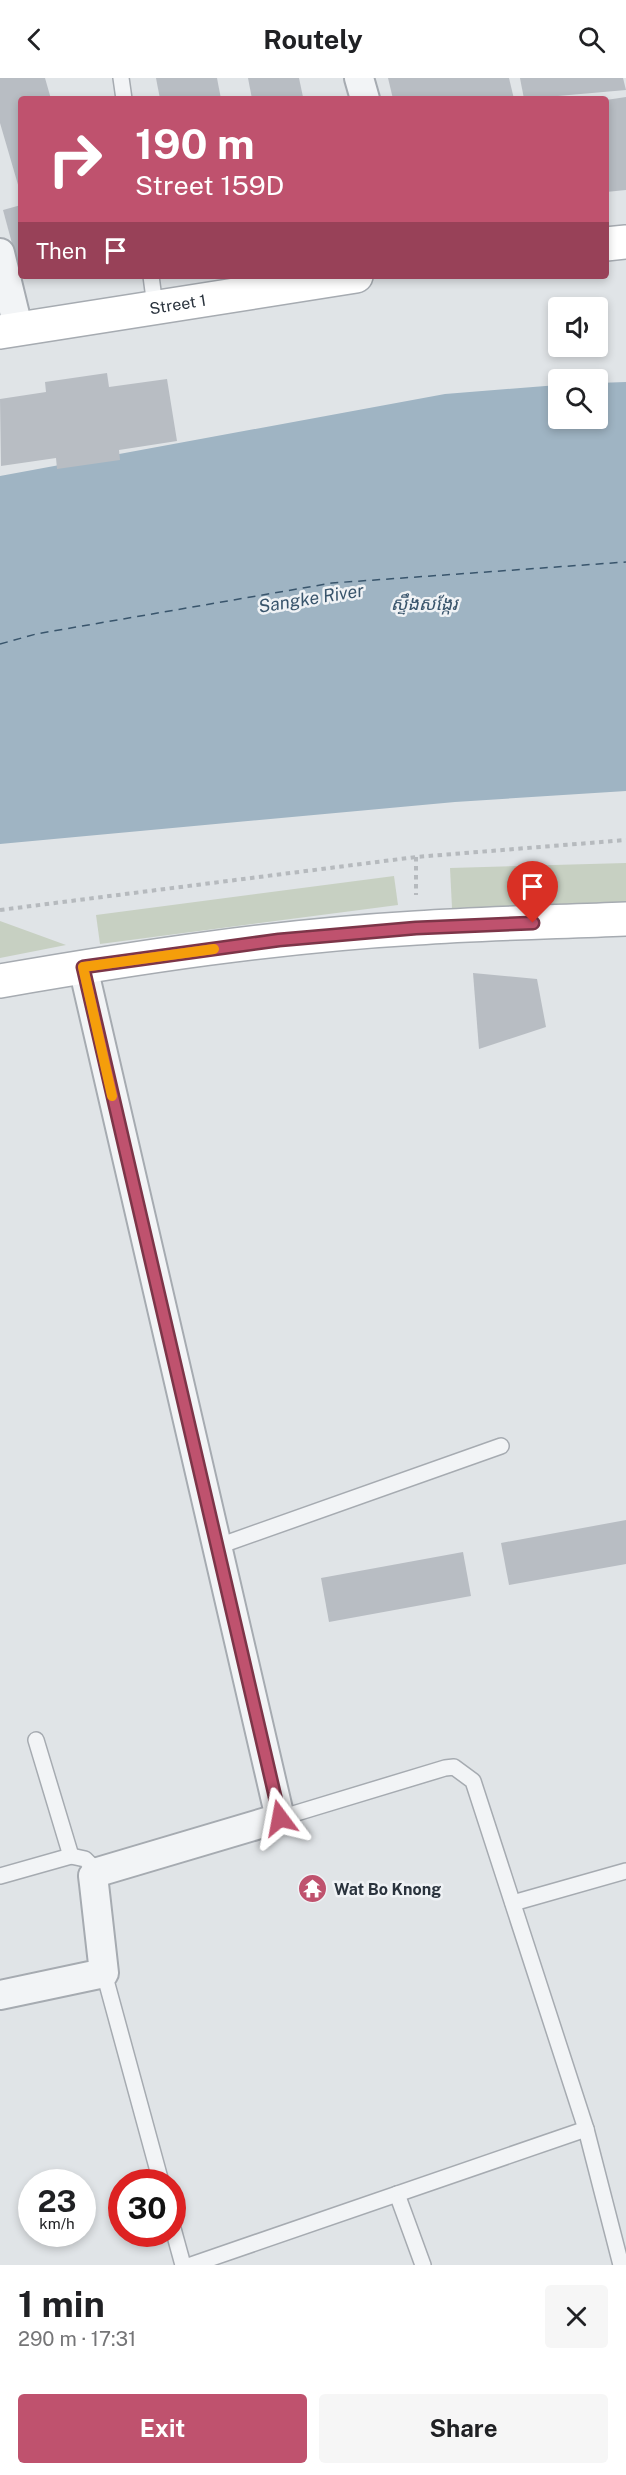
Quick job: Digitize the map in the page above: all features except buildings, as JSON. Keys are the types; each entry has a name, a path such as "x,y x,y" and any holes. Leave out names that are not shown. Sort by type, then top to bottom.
{"street":[{"path":"359,78 364,96"},
{"path":"609,244 626,242"},
{"path":"0,253 9,329"},
{"name":"Street 1","path":"9,329 153,291 315,279"},
{"path":"0,981 279,940 416,928 626,919"},
{"path":"1,1992 104,1973 93,1876 98,1872 280,1818 83,967"}],"lane":[{"path":"121,78 124,96"},
{"path":"216,1547 501,1446"},
{"path":"36,1740 71,1856"},
{"path":"280,1818 454,1767 464,1772 473,1781 586,2128 621,2265"},
{"path":"0,1876 71,1856 85,1859 98,1872"},
{"path":"513,1903 626,1871"},
{"path":"104,1973 157,2169"},
{"path":"190,2265 586,2128"},
{"path":"397,2194 423,2265"},
{"path":"178,2247 183,2265"}],"path":[{"path":"0,910 416,857 626,840"},
{"path":"416,857 416,928"}],"green space":[{"path":"626,863 626,903 452,908 450,868"},
{"path":"394,876 398,905 100,944 96,915"},
{"path":"0,921 66,945 0,958"}],"water":[{"name":"ស្ទឹងសង្កែរ","path":"626,382 626,791 455,802 0,844 0,476 445,394 548,386 548,429 608,429 608,383"}],"ferry route":[{"path":"0,644 36,634 332,583 626,562"}],"slow traffic":[{"path":"112,1096 83,967 214,949"}],"place":[{"name":"Wat Bo Knong","path":"313,1889"}],"route":[{"path":"280,1818 83,967 279,940 416,928 533,923"}],"water label":[{"name":"Sangke River","path":"311,598"}]}
